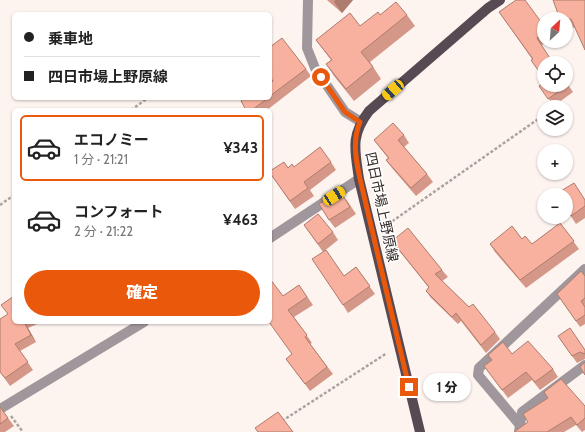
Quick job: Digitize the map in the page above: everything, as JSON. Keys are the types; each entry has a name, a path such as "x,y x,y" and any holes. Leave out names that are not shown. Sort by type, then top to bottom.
{"main road":[{"name":"四日市場上野原線","path":"420,432 360,179 355,148 357,130 360,122 369,111 488,8 500,0"}],"street":[{"path":"308,0 308,48 315,68 345,112 360,122"},
{"path":"272,237 360,179"},
{"path":"520,428 478,375 479,368 585,269"},
{"path":"3,408 141,324"},
{"path":"520,428 522,412 585,365"}],"path":[{"path":"134,108 145,100"},
{"path":"373,234 537,119"},
{"path":"0,205 12,196"},
{"path":"277,424 399,345"},
{"path":"3,408 23,432"}],"building":[{"path":"516,0 525,0 537,16 537,48 543,48 549,56 537,56 537,69 531,60 533,59 499,12"},
{"path":"553,0 585,0 585,50 573,23 573,12 557,12"},
{"path":"396,2 407,15 361,52 373,67 346,89 326,64 332,60 316,40 350,13 360,26 378,12 380,15"},
{"path":"282,38 306,69 272,94 273,81 272,46"},
{"path":"543,92 558,92 548,99"},
{"path":"265,100 255,108 245,108 241,101"},
{"path":"393,123 404,135 398,140 427,174 411,188 386,160 389,158 374,140"},
{"path":"320,147 331,162 304,182 308,188 290,201 272,176 272,170 284,162 288,168 292,164 294,167"},
{"path":"574,183 585,200 585,206 573,215 573,188 566,188"},
{"path":"340,191 350,207 329,220 319,204"},
{"path":"318,214 333,232 318,244 304,225"},
{"path":"559,224 561,224 574,241 520,280 490,244 512,226 522,239 525,236 532,244"},
{"path":"408,228 442,270 435,274 469,307 473,304 495,332 481,345 456,313 452,317 426,291 429,287 392,241"},
{"path":"326,250 344,276 356,267 370,286 343,305 312,259"},
{"path":"581,271 585,276 585,298 581,301 585,307 585,315 576,321 557,294"},
{"path":"272,282 283,296 299,285 307,297 288,310 307,335 305,337 327,367 305,384 286,359 292,354 270,324 272,324"},
{"path":"12,297 12,324 25,324 31,335 15,344 28,362 5,378 0,372 0,319 8,314 1,305"},
{"path":"570,328 585,350 585,354 580,352 572,356 558,336"},
{"path":"528,341 553,369 535,382 526,372 502,390 484,366 492,360 488,355 503,342 512,354"},
{"path":"585,362 585,375 580,367"},
{"path":"561,379 585,406 585,418 577,425 571,417 547,432 514,432 528,422 523,414 548,398 544,392"},
{"path":"0,407 8,418 0,424"},
{"path":"278,412 293,432 258,432 255,428"}],"route":[{"path":"321,77 345,112 360,122 355,140 360,179 409,387"}]}
